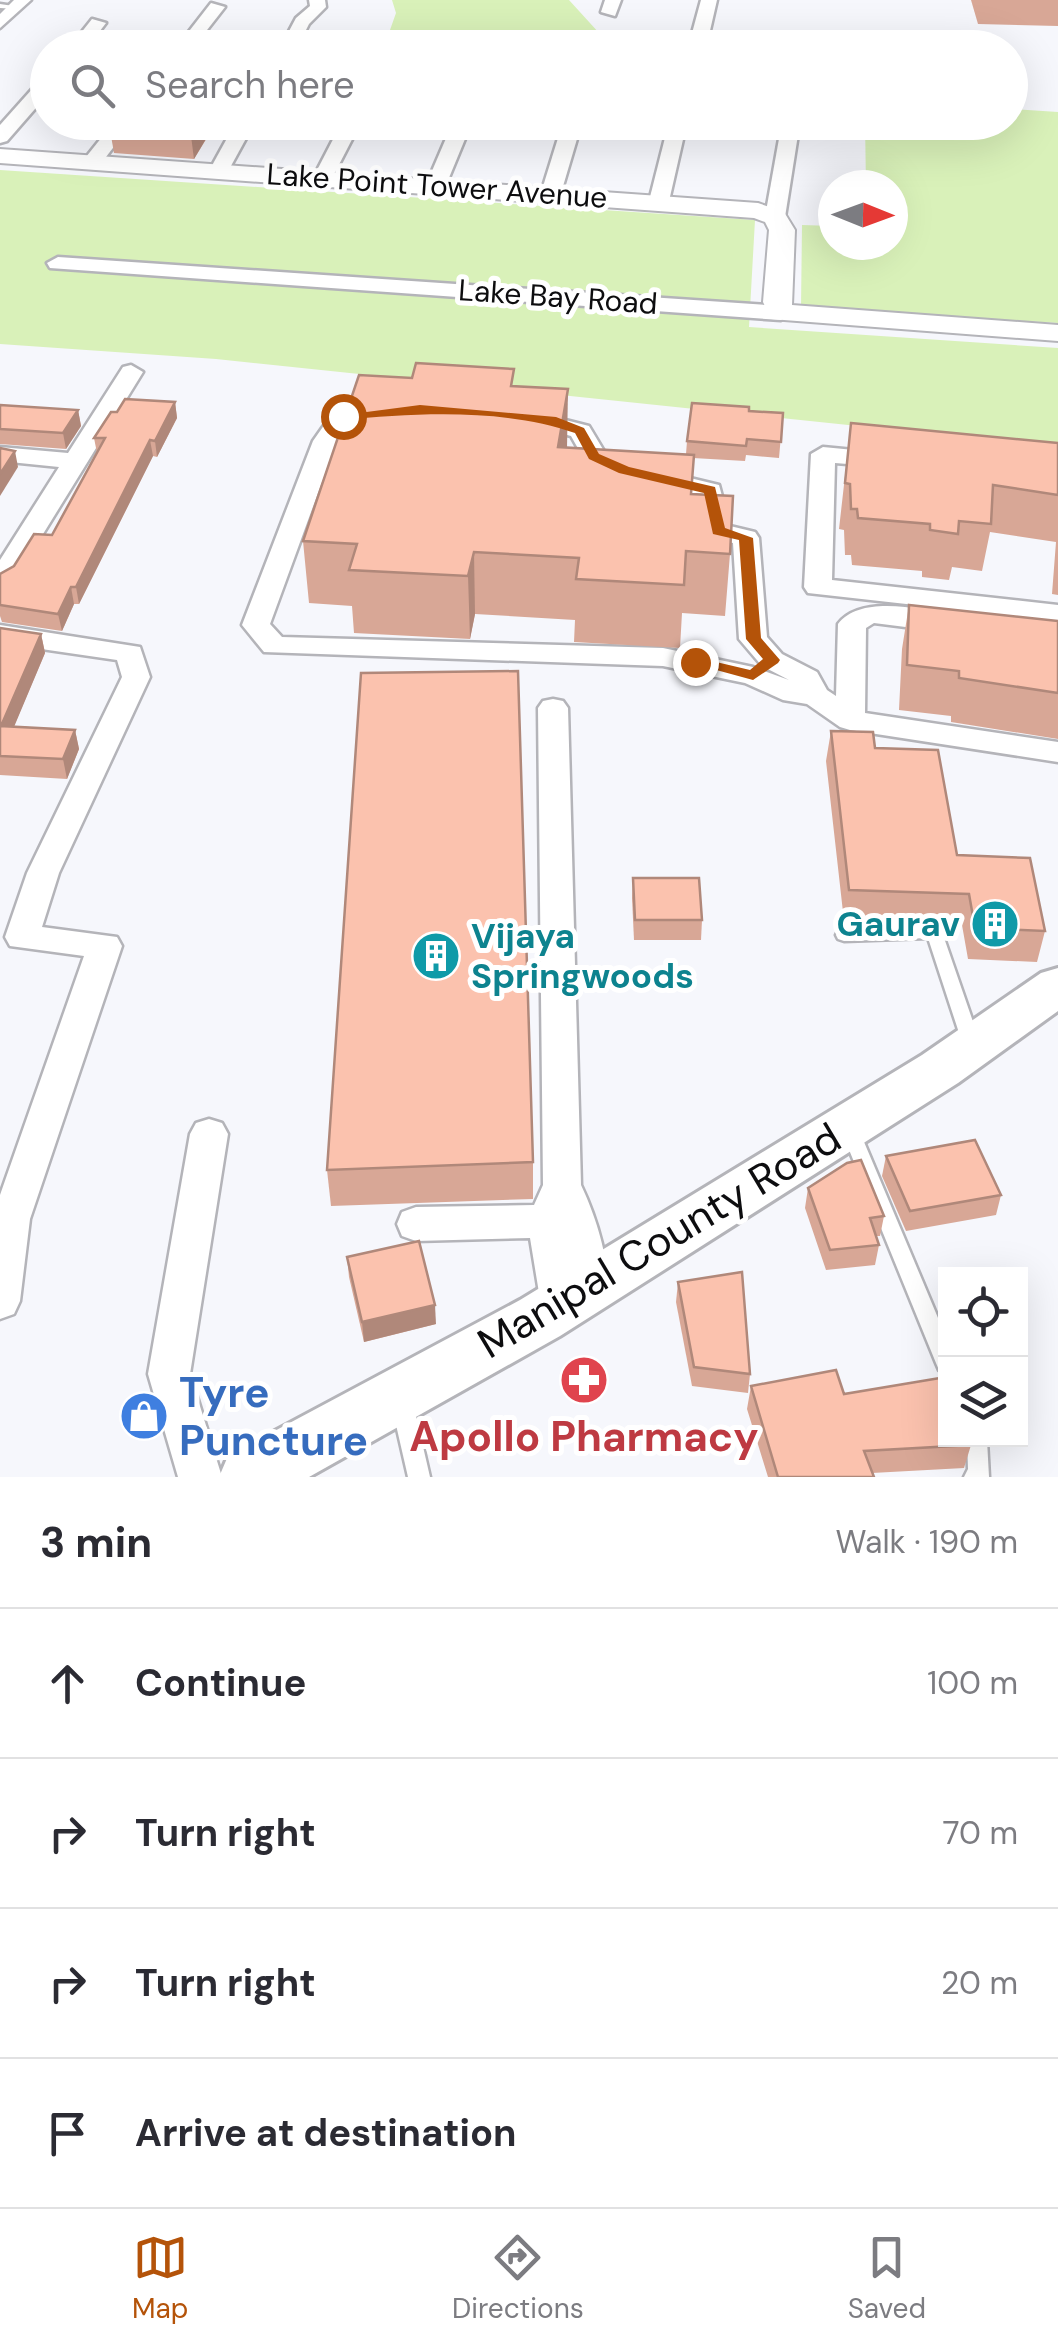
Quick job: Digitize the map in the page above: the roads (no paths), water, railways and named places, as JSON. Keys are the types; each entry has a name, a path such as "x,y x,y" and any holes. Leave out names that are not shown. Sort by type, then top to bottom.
{"main road":[{"name":"Manipal County Road","path":"250,1477 575,1296 848,1126 1058,986"}],"street":[{"path":"298,30 318,7 318,0"},
{"path":"701,30 708,0"},
{"path":"198,30 217,7"},
{"path":"92,30 98,23"},
{"path":"0,138 30,103"},
{"path":"92,162 110,140"},
{"path":"219,171 236,140"},
{"path":"322,178 342,140"},
{"path":"436,186 455,140"},
{"path":"551,193 567,140"},
{"path":"659,201 674,140"},
{"path":"781,312 777,302 782,230 775,217 789,140"},
{"name":"Lake Point Tower Avenue","path":"0,156 659,201 758,211 775,217"},
{"name":"Lake Bay Road","path":"58,263 1058,333"},
{"path":"0,581 13,540 75,461 131,372"},
{"path":"420,408 343,416 325,440 256,625 274,646 663,656 763,668 793,692 815,695 850,720 1058,752"},
{"path":"504,414 552,420 580,430 594,456 624,470 710,490 718,531 746,538 754,639 763,668"},
{"path":"0,454 75,461"},
{"path":"921,464 823,454 818,587 1058,613"},
{"path":"850,720 852,624 870,614 1058,636"},
{"path":"0,634 130,653 136,677 43,873 22,937 105,946 11,1219 0,1301"},
{"path":"553,708 554,1204 575,1296"},
{"path":"200,1477 169,1374 209,1134"},
{"path":"416,1224 554,1204"}],"lane":[{"path":"844,934 934,932 972,1046"},
{"path":"848,1126 944,1357"},
{"path":"400,1393 419,1477"},
{"path":"976,1477 977,1447"}],"place":[{"name":"Gaurav","path":"995,924"},
{"name":"Vijaya Springwoods","path":"436,956"},
{"name":"Apollo Pharmacy","path":"584,1380"},
{"name":"Tyre Puncture","path":"144,1416"}]}
